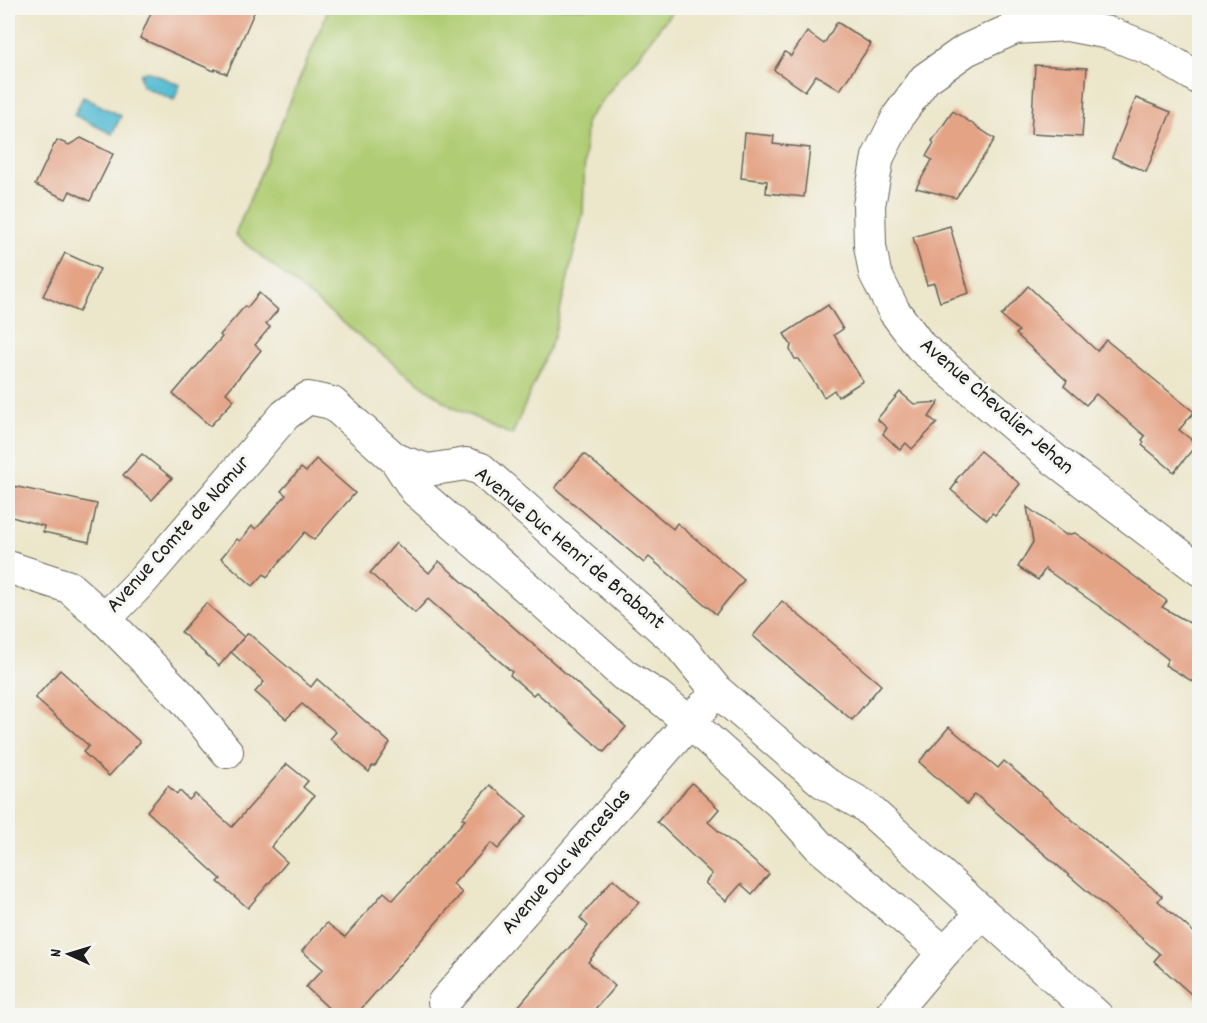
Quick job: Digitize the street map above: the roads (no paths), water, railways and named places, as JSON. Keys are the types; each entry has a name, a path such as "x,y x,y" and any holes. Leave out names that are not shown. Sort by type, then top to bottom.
{"street":[{"name":"Avenue Chevalier Jehan","path":"1200,79 1150,50 1108,33 1066,25 1015,28 966,50 925,79 899,114 878,157 869,205 870,246 876,273 894,311 921,346 1056,460 1200,570"},
{"name":"Avenue Duc Henri de Brabant","path":"308,398 332,403 396,460 416,491 624,675 659,697 690,723 781,804 819,846 944,952"},
{"name":"Avenue Comte de Namur","path":"8,567 69,587 105,619 144,579 285,416 308,398"},
{"name":"Avenue Duc Henri de Brabant","path":"396,460 428,470 466,464 481,469 677,642 717,691 823,782 865,806 1097,1016"},
{"path":"105,619 183,698 227,752"},
{"path":"690,723 717,691"},
{"name":"Avenue Duc Wenceslas","path":"444,1002 690,723"},
{"path":"890,1016 944,952 983,913"}],"water":[{"path":"147,71 180,85 174,100 142,86 141,73"},
{"path":"83,97 121,116 112,134 74,115"}]}
